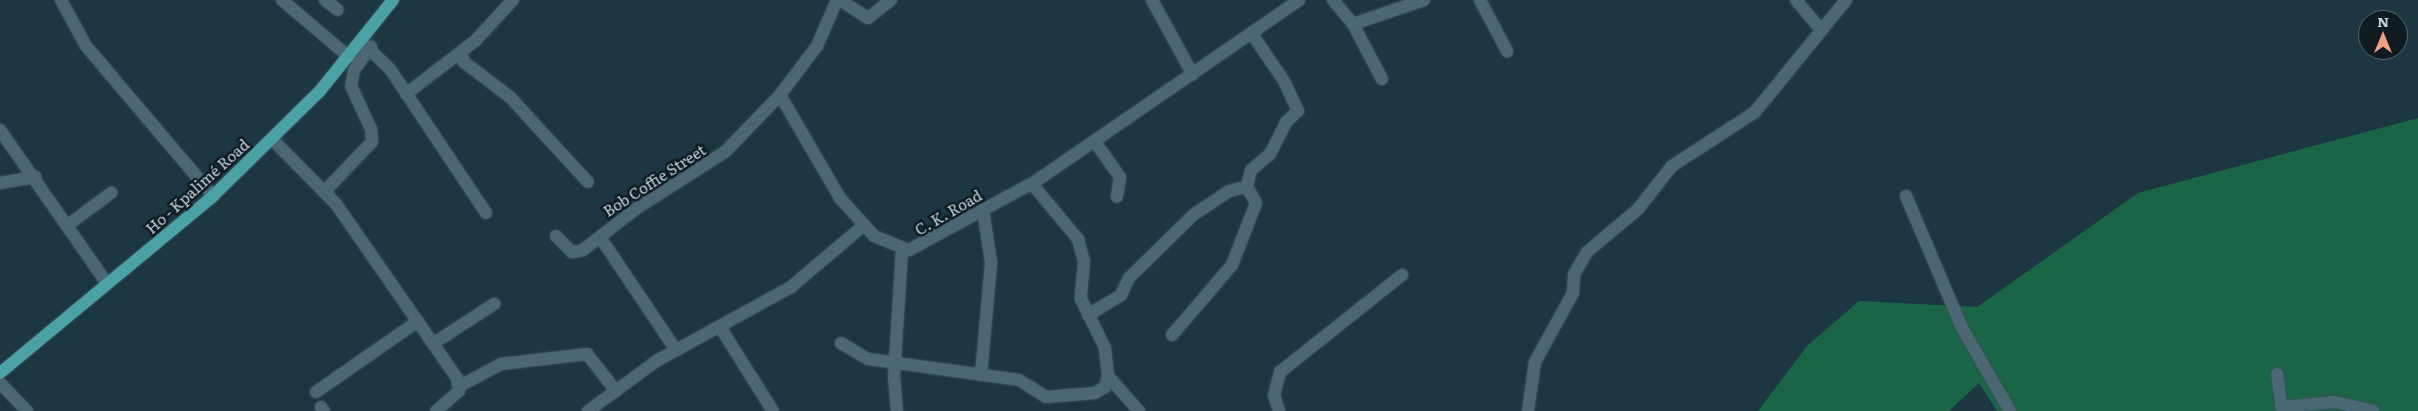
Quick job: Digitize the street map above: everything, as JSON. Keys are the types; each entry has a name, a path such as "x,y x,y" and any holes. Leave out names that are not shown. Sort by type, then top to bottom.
{"main road":[{"name":"Ho - Kpalimé Road","path":"0,373 106,282 213,196 272,139 349,57 367,44 393,0"}],"street":[{"path":"60,0 86,46 213,196"},
{"path":"282,0 349,57"},
{"path":"325,0 338,10"},
{"path":"406,94 461,53 494,25 512,0"},
{"path":"838,0 868,18 890,0"},
{"name":"Bob Coffie Street","path":"676,350 600,237 725,152 780,95 817,46 838,0"},
{"path":"1152,0 1193,75"},
{"name":"C. K. Road","path":"864,225 881,240 902,250 920,248 983,210 1032,184 1193,75 1299,0"},
{"path":"1333,0 1353,24 1382,79"},
{"path":"1353,24 1424,0"},
{"path":"1480,0 1507,51"},
{"path":"1796,0 1820,30"},
{"path":"1528,411 1535,362 1573,293 1574,274 1587,252 1638,209 1672,166 1755,112 1846,0"},
{"path":"1172,334 1236,257 1256,203 1247,187 1251,170 1270,154 1298,109 1252,34"},
{"path":"324,192 372,142 371,129 351,86 354,70 367,44 406,94 486,213"},
{"path":"461,53 464,62 510,96 588,182"},
{"path":"588,411 676,350 791,287 864,225 840,198 780,95"},
{"path":"0,130 35,177 106,282"},
{"path":"272,139 324,192 434,343 460,386"},
{"path":"1095,142 1120,177 1117,197"},
{"path":"0,183 35,177"},
{"path":"841,343 864,358 1019,380 1046,397 1059,398 1096,393 1104,387 1108,376 1105,348 1081,299 1084,260 1078,240 1032,184"},
{"path":"1088,315 1121,295 1130,278 1193,215 1229,191 1247,187"},
{"path":"68,225 111,193"},
{"path":"1906,196 1962,328 2010,411"},
{"path":"981,375 991,262 983,210"},
{"path":"556,236 576,253 600,237"},
{"path":"897,411 895,361 902,250"},
{"path":"1279,411 1274,395 1280,372 1402,275"},
{"path":"434,343 494,304"},
{"path":"316,392 418,321"},
{"path":"720,327 773,411"},
{"path":"436,411 460,386 501,364 587,354 616,391"},
{"path":"2277,374 2281,409 2335,402 2373,411"},
{"path":"1108,376 1139,411"},
{"path":"0,383 27,411"}],"green space":[{"path":"2418,118 2418,411 1997,411 1979,383 1949,411 1758,411 1807,346 1859,301 1977,307 2138,193"}]}
